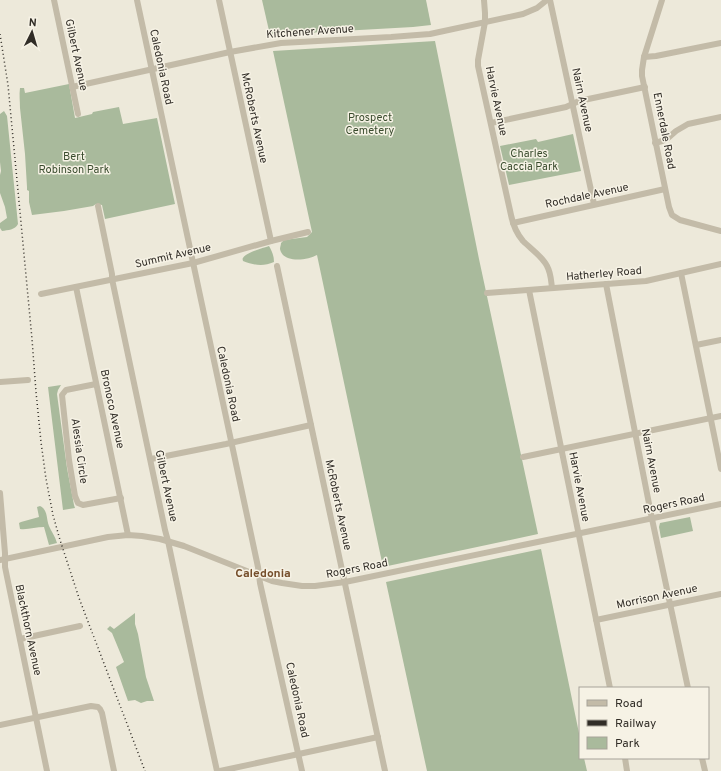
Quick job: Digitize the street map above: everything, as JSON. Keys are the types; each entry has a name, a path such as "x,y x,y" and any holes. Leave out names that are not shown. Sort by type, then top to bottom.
{"street":[{"name":"Gilbert Avenue","path":"54,0 78,114"},
{"name":"Caledonia Road","path":"137,0 302,771"},
{"name":"McRoberts Avenue","path":"219,0 271,241"},
{"name":"Harvie Avenue","path":"484,0 485,22 478,60 479,72 513,223 520,237 539,255 546,264 550,273 552,288"},
{"name":"Kitchener Avenue","path":"72,87 230,52 281,43 423,35 524,14 537,8 547,0"},
{"name":"Nairn Avenue","path":"550,0 594,204"},
{"name":"Ennerdale Road","path":"662,0 644,57 642,76 669,208 675,218 721,231"},
{"path":"644,57 721,43"},
{"path":"491,123 536,114 573,105 579,101 645,87"},
{"path":"655,142 668,138 688,124 721,117"},
{"name":"Rochdale Avenue","path":"513,223 665,189"},
{"name":"Gilbert Avenue","path":"98,206 200,698 219,771"},
{"name":"Summit Avenue","path":"41,294 193,263 308,232"},
{"name":"Hatherley Road","path":"487,293 646,281 721,264"},
{"name":"McRoberts Avenue","path":"277,266 385,771"},
{"path":"681,273 721,469"},
{"name":"Nairn Avenue","path":"606,284 652,519 688,687"},
{"name":"Bronoco Avenue","path":"76,287 128,535"},
{"name":"Harvie Avenue","path":"529,290 610,687"},
{"path":"696,345 721,340"},
{"path":"0,382 28,380"},
{"name":"Alessia Circle","path":"96,384 66,390 62,395 69,460 75,496 78,503 83,505 121,498"},
{"path":"523,458 721,416"},
{"path":"151,459 311,425"},
{"name":"Blackthorn Avenue","path":"0,493 5,553 2,560 5,567 47,771"},
{"name":"Rogers Road","path":"2,560 108,538 128,535 147,536 168,541 282,583 315,586 345,582 721,504"},
{"name":"Morrison Avenue","path":"596,620 721,594"},
{"path":"20,639 80,626"},
{"path":"0,725 91,706 98,707 102,714 114,771"},
{"path":"219,771 378,738"},
{"path":"625,759 627,771"},
{"path":"702,759 705,771"}],"green space":[{"path":"262,0 426,0 431,25 270,35"},
{"name":"Prospect Cemetery","path":"435,41 479,259 538,534 383,567 317,255 296,260 286,257 282,254 280,249 281,243 284,240 307,237 312,232 273,51"},
{"name":"Bert Robinson Park","path":"69,84 75,118 92,114 93,112 119,107 123,124 157,118 175,204 105,219 102,205 96,204 93,206 64,211 32,215 29,202 29,191 27,190 20,108 20,88 24,88 25,93"},
{"path":"4,111 7,116 18,224 13,229 2,231 0,228 0,223 7,218 0,193 0,114"},
{"name":"Charles Caccia Park","path":"573,134 581,171 509,185 500,146 536,139 538,142"},
{"path":"269,246 273,254 274,262 266,265 258,265 243,261 244,256 247,254"},
{"path":"61,385 57,394 67,468 75,508 63,510 48,387"},
{"path":"40,506 46,512 49,526 57,543 49,545 44,527 20,529 19,523 39,517 37,507"},
{"path":"690,517 693,531 661,538 659,527 660,523"},
{"path":"541,549 579,733 579,759 584,759 587,771 427,771 386,582"},
{"path":"135,613 135,624 146,677 154,701 141,703 135,700 128,701 116,667 124,662 112,633 107,629 110,626 114,629"}],"railway":[{"path":"0,34 8,85 41,442 53,515 79,598 145,771"}],"district":[{"name":"Caledonia","path":"263,574"}]}
